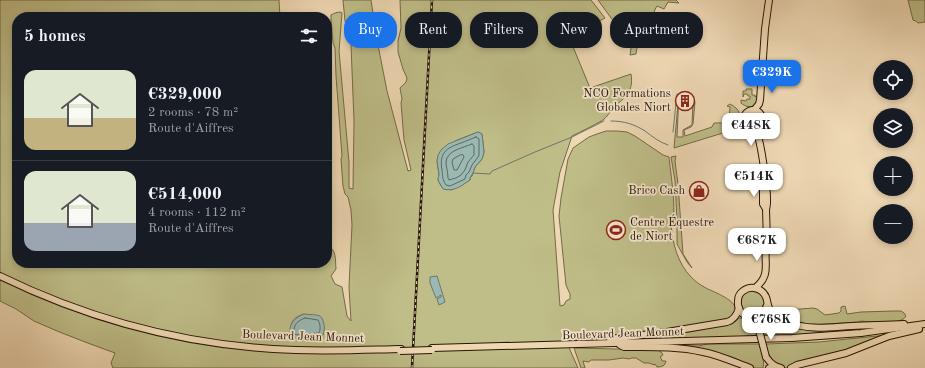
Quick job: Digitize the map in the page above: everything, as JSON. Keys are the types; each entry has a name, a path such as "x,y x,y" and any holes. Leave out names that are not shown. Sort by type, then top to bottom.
{"main road":[{"path":"759,330 762,314 767,305 764,288 769,271 766,209 763,204 764,174 757,134 753,128 746,125 744,116 747,112 755,109 759,102 769,0"},
{"path":"762,77 763,90 761,113 763,120 760,126 763,151 762,156"},
{"path":"755,109 761,113"},
{"path":"753,128 760,126"},
{"path":"767,243 764,277 762,282 754,288 745,290 740,294 738,300 739,308 743,314 749,317 759,330 766,357 773,368"},
{"name":"Boulevard Jean Monnet","path":"0,277 55,301 88,313 126,324 179,337 274,349 400,350 766,340"},
{"path":"754,288 765,294"},
{"path":"767,305 769,310 783,319 793,324 807,327 903,324 925,325"},
{"path":"579,344 584,342 667,332 727,322 735,317 739,308"},
{"path":"749,317 756,317 762,314"},
{"path":"766,340 854,334 925,325"},
{"path":"791,368 797,365 846,353 889,336 925,325"},
{"name":"Boulevard Jean Monnet","path":"432,349 766,340"},
{"path":"620,345 624,347 669,347 695,350 715,355 750,368"}],"shaded area":[{"path":"0,0 279,0 280,12 12,12 12,268 332,268 332,249 334,252 336,269 331,276 335,284 342,287 347,316 351,321 349,287 352,225 348,197 345,194 343,186 332,14 339,12 342,13 339,51 349,162 349,188 353,189 354,121 351,48 379,48 387,91 408,171 411,170 404,140 400,88 406,82 407,78 398,52 398,41 401,28 400,0 591,0 600,12 546,12 546,48 574,48 590,88 631,74 632,80 628,94 604,119 572,136 560,172 553,210 560,306 564,305 566,301 570,299 570,294 566,285 559,216 568,159 573,148 589,137 606,131 617,131 627,132 635,136 663,155 669,157 674,203 673,220 671,225 673,239 679,259 686,271 694,280 729,300 736,309 734,314 729,319 624,336 572,340 570,333 567,335 570,350 578,368 113,368 111,363 115,353 34,321 16,309 0,301","holes":["478,132 482,134 484,152 482,159 475,167 470,180 451,190 441,186 438,180 439,174 437,161 455,141","304,314 324,332 322,337 290,331 291,324 297,317"]},
{"path":"343,0 371,0 373,12 344,12"},
{"path":"598,0 676,0 679,3 668,2 664,9 657,6 654,12 610,12 610,16"},
{"path":"908,0 925,0 925,22 918,23 913,20"},
{"path":"631,48 637,48 636,54 630,55"},
{"path":"746,89 752,89 752,95 755,95 755,97 758,95 757,102 754,106 745,106 741,103 741,100 746,101 747,99 750,99 750,96 747,94 744,94 743,97 743,91 746,91"},
{"path":"679,93 677,137 683,137 683,130 692,125 693,102 695,102 693,124 691,127 684,130 685,136 712,127 714,123 724,123 725,119 738,126 736,129 674,148"},
{"path":"730,104 738,110 740,115 738,125 729,119 730,107 727,106"},
{"path":"753,112 758,114 760,119 758,124 753,126 748,124 746,119 748,114"},
{"path":"676,156 675,161 683,254 692,268 687,262 677,244 675,181 671,157"},
{"path":"753,290 762,293 765,302 762,311 753,314 744,311 741,302 744,293"},
{"path":"845,306 847,314 861,312 901,311 906,316 903,319 892,322 861,321 810,325 793,320 776,313 775,311 813,308 825,315 839,313 841,311 841,307"},
{"path":"769,312 792,325 891,327 859,331 764,336 762,323 764,317"},
{"path":"739,318 747,320 754,326 757,337 627,340 630,338 688,332 731,324"},
{"path":"887,335 855,348 790,365 787,368 774,363 768,355 766,344 819,342"},
{"path":"708,344 759,344 763,359 763,368 754,368 720,355 671,345 698,346"},
{"path":"574,348 658,350 663,355 660,357 662,361 666,361 663,366 657,367 655,364 644,363 636,358 591,360 589,362 583,361 585,368 581,368"}],"water":[{"path":"478,132 482,134 484,152 482,159 475,167 470,180 451,190 443,189 438,180 439,174 437,161 441,150 448,144"},
{"path":"759,167 761,179 754,179 753,175 747,175 746,168"},
{"path":"437,276 445,302 439,305 437,299 441,297 441,295 436,298 430,283 430,277"},
{"path":"304,314 318,315 322,318 324,333 321,337 294,339 290,336 292,322"}],"waterway":[{"path":"673,132 677,94"},
{"path":"473,173 490,174 492,171 572,137 604,121"},
{"path":"611,121 625,122 637,126 659,141 668,145"}],"railway":[{"path":"412,368 432,0"}],"place":[{"name":"NCO Formations Globales Niort","path":"685,101"},
{"name":"Brico Cash","path":"699,191"},
{"name":"Centre Équestre de Niort","path":"616,230"}]}
